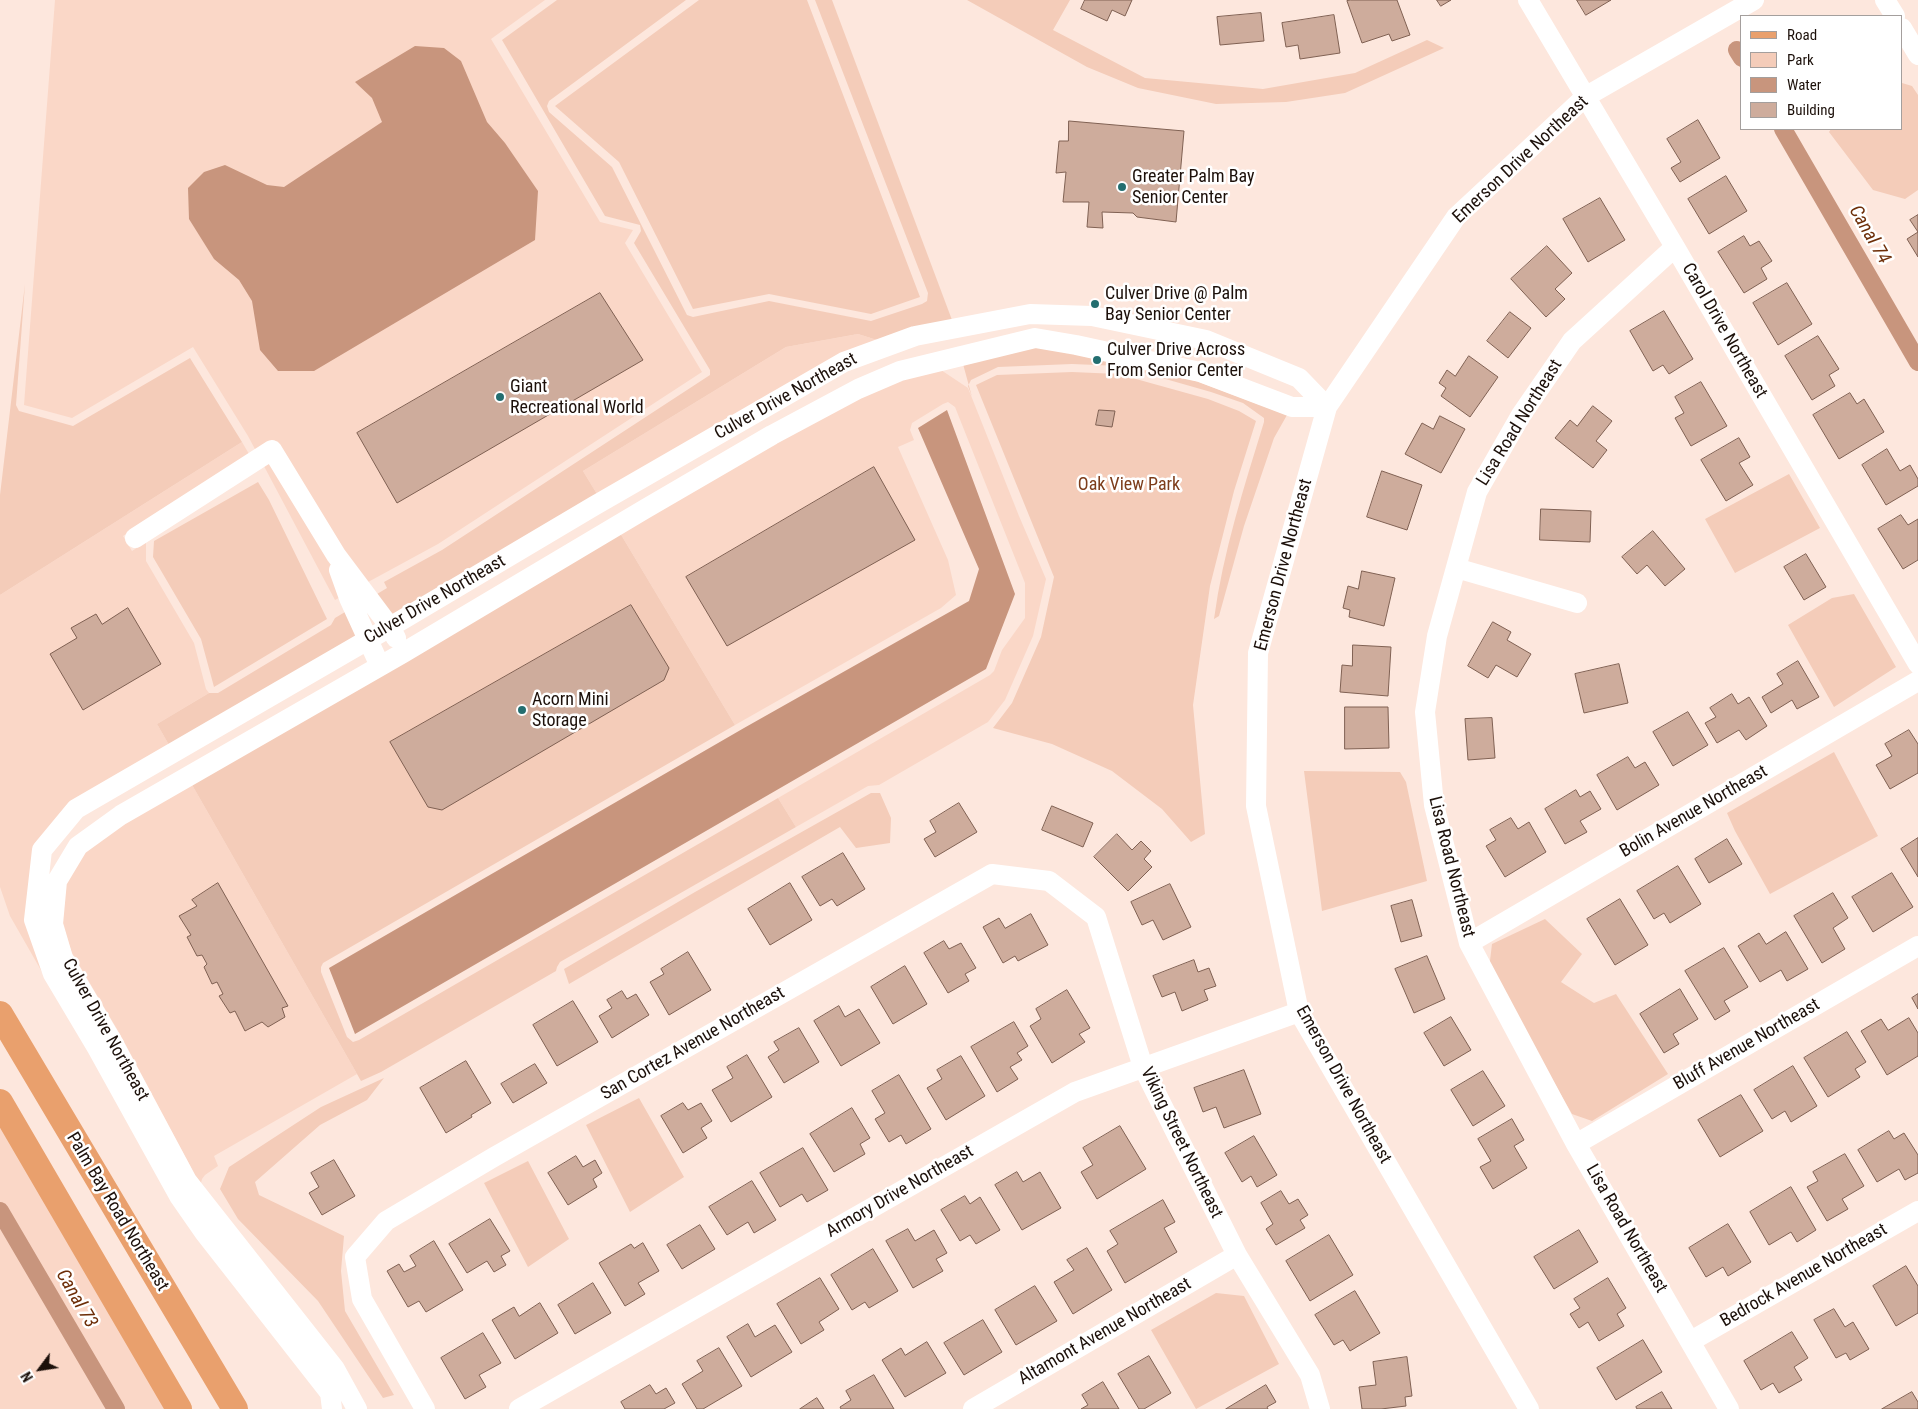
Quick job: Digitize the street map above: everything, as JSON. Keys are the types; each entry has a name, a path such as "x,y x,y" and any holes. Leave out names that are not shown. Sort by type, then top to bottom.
{"main road":[{"name":"Palm Bay Road Northeast","path":"0,1014 235,1409"},
{"path":"0,1102 179,1409"}],"street":[{"name":"Carol Drive Northeast","path":"1528,0 1675,247 1918,664"},
{"name":"Emerson Drive Northeast","path":"1529,1409 1299,1012 1256,806 1258,653 1328,407 1456,217 1584,97 1754,0"},
{"path":"1885,0 1894,15"},
{"path":"1903,30 1918,55"},
{"name":"Lisa Road Northeast","path":"1675,247 1572,341 1521,415 1477,492 1437,636 1425,712 1434,805 1469,943 1576,1144 1729,1409"},
{"name":"Culver Drive Northeast","path":"332,1409 330,1393 204,1232 179,1196 97,1048 53,974 34,920 42,850 76,809 390,628 594,506 844,362 915,336 1030,314 1092,316 1206,340 1299,378 1328,407"},
{"name":"Culver Drive Northeast","path":"357,1409 334,1370 187,1181 112,1041 63,958 53,924 57,881 78,846 120,815 403,653 772,435 858,389 900,371 1035,338 1200,372 1292,407 1328,407"},
{"path":"135,538 272,450 336,556 390,628 403,653"},
{"path":"336,556 343,583 380,666"},
{"path":"1456,568 1577,602"},
{"name":"Bolin Avenue Northeast","path":"1469,943 1918,680"},
{"name":"San Cortez Avenue Northeast","path":"425,1409 362,1299 355,1257 386,1221 503,1152 992,874 1049,881"},
{"name":"Viking Street Northeast","path":"1049,881 1096,917 1143,1067 1237,1255 1310,1375 1320,1409"},
{"name":"Bluff Avenue Northeast","path":"1576,1144 1918,946"},
{"name":"Armory Drive Northeast","path":"519,1409 1075,1092 1299,1012"},
{"name":"Bedrock Avenue Northeast","path":"1690,1341 1918,1211"},
{"name":"Altamont Avenue Northeast","path":"973,1409 1237,1255"}],"shaded area":[{"path":"55,0 545,0 491,39 600,222 633,230 625,243 702,372 438,544 335,600 248,436 193,347 72,418 24,405"},
{"path":"858,334 877,340 597,494 583,471 786,347"},
{"path":"941,370 968,388 1046,579 1033,636 1005,700 988,722 879,785 868,786 796,827 778,798 990,675 994,671 1002,650 1025,618 1025,583 955,407 948,402 912,423 910,430 914,440 898,447 948,560 956,595 941,608 735,725 620,533 861,397 902,379"},
{"path":"242,442 249,454 123,536 132,551 146,542 146,561 194,643 206,689 209,693 157,724 169,745 34,845 42,972 10,916 0,887 0,595"},
{"path":"191,783 357,1074 214,1156 218,1166 205,1175 201,1183 121,1036 72,953 62,923 66,883 85,852 126,822"},
{"path":"0,1102 179,1409 0,1409"}],"green space":[{"path":"557,0 686,0 549,101 547,106 549,112 612,167 687,315 693,317 769,301 871,321 922,304 927,301 928,293 815,0 832,0 952,320 877,340 858,334 786,347 583,471 597,494 393,616 377,594 387,588 384,582 442,550 710,375 710,370 634,243 641,231 640,225 605,216 502,40"},
{"path":"699,0 807,0 920,297 871,314 769,294 693,309 619,162 555,106"},
{"path":"967,0 1070,0 1053,30 1145,78 1263,89 1355,73 1427,40 1444,48 1345,93 1286,102 1216,104 1138,88 1087,67"},
{"path":"1903,83 1912,86 1918,95 1918,190 1905,199 1873,190 1829,132 1830,130 1903,130"},
{"path":"25,284 16,405 19,411 73,426 190,358 242,442 0,595 0,495"},
{"path":"1035,347 1196,381 1287,415 1274,438 1244,526 1219,616 1214,619 1223,569 1264,418 1243,403 1120,366 1072,364 998,367 971,380 969,385 963,364"},
{"name":"Oak View Park","path":"1072,372 1118,374 1208,399 1239,411 1256,421 1234,491 1210,586 1193,705 1205,834 1191,842 1162,809 1112,771 1052,744 993,728 1012,703 1041,637 1054,577 976,385 997,375"},
{"path":"1789,474 1820,528 1735,573 1705,519"},
{"path":"258,482 269,500 327,619 214,687 201,639 153,557 154,541"},
{"path":"620,533 735,725 323,963 321,972 347,1037 353,1042 359,1040 778,798 796,827 560,962 556,971 381,1072 361,1081 191,783"},
{"path":"1854,594 1896,667 1834,707 1788,625 1832,598"},
{"path":"345,612 357,636 169,745 157,724 209,693 218,693 331,625 335,618"},
{"path":"1834,752 1878,836 1770,894 1727,813"},
{"path":"1304,771 1400,772 1406,782 1427,881 1322,911"},
{"path":"871,793 880,793 891,818 890,843 856,848 840,827 569,984 564,969 695,892"},
{"path":"1545,919 1582,954 1561,982 1594,1003 1616,994 1668,1074 1592,1121 1572,1114 1489,969 1492,944"},
{"path":"384,1078 367,1100 320,1125 255,1182 259,1195 344,1236 341,1271 345,1311 394,1395 383,1398 318,1301 238,1219 220,1189 229,1167 321,1107"},
{"path":"639,1098 684,1177 630,1212 586,1125"},
{"path":"528,1161 569,1239 528,1267 484,1183"},
{"path":"1216,1293 1244,1296 1279,1364 1196,1409 1151,1330"}],"water":[{"path":"415,46 444,48 461,61 487,122 505,143 538,191 535,240 314,371 278,371 260,350 252,301 239,280 214,259 189,219 188,188 204,172 225,165 267,185 284,187 382,122 372,98 355,82"},
{"path":"947,410 1015,594 986,669 355,1034 329,968 744,728 969,601 979,569 918,428"}],"building":[{"path":"1085,0 1132,0 1125,16 1112,10 1107,21 1081,9"},
{"path":"1397,0 1410,35 1392,41 1389,34 1362,43 1347,1"},
{"path":"1437,0 1451,0 1441,6"},
{"path":"1577,0 1611,0 1586,15"},
{"path":"1261,13 1264,41 1220,45 1217,17"},
{"path":"1334,15 1340,53 1300,59 1298,45 1286,47 1282,23"},
{"path":"1698,120 1720,158 1680,182 1671,168 1681,162 1667,139"},
{"name":"Greater Palm Bay Senior Center","path":"1069,121 1184,131 1176,222 1137,217 1133,213 1102,212 1103,228 1087,227 1089,202 1063,202 1066,172 1056,173 1059,141 1068,141"},
{"path":"1726,176 1747,211 1709,234 1688,199"},
{"path":"1600,198 1625,240 1588,262 1563,219"},
{"path":"1918,215 1918,232 1910,220"},
{"path":"1918,232 1918,257 1907,239"},
{"path":"1744,236 1750,246 1759,241 1772,261 1761,268 1767,279 1744,293 1718,252"},
{"path":"1547,246 1572,273 1555,289 1565,299 1546,317 1511,279"},
{"path":"1787,283 1812,324 1778,345 1753,303"},
{"name":"Giant Recreational World","path":"600,293 643,360 397,503 357,433"},
{"path":"1664,311 1693,359 1669,374 1663,365 1653,371 1630,331"},
{"path":"1510,312 1531,328 1508,358 1487,341"},
{"path":"1818,336 1839,369 1829,375 1835,386 1812,400 1785,356"},
{"path":"1469,356 1498,377 1470,417 1441,396 1446,388 1439,383 1447,370 1455,376"},
{"path":"1701,382 1727,426 1691,446 1675,418 1684,413 1675,397"},
{"path":"1850,393 1857,404 1864,399 1884,432 1839,459 1813,415"},
{"path":"1593,406 1612,421 1596,441 1607,450 1593,468 1555,438 1570,420 1577,426"},
{"path":"1099,410 1115,411 1112,427 1096,425"},
{"path":"1440,416 1465,429 1441,473 1405,454 1422,423 1433,429"},
{"path":"1739,438 1750,457 1739,463 1753,485 1726,501 1701,460"},
{"path":"1887,449 1900,471 1910,465 1918,479 1918,486 1886,505 1862,465"},
{"path":"874,467 915,540 727,646 686,577"},
{"path":"1382,471 1422,485 1407,530 1367,517"},
{"path":"1541,509 1591,511 1590,542 1540,540"},
{"path":"1901,515 1908,525 1918,519 1918,560 1903,569 1878,529"},
{"path":"1653,531 1685,569 1665,586 1647,565 1637,574 1622,557"},
{"path":"1806,554 1826,587 1804,600 1784,567"},
{"path":"1362,571 1395,578 1384,626 1349,617 1350,610 1343,608 1348,586 1358,589"},
{"path":"631,605 669,668 664,680 442,810 428,807 390,742"},
{"path":"128,608 161,664 83,710 50,654 77,638 71,628 96,614 102,624"},
{"path":"1493,622 1511,632 1507,640 1531,654 1517,677 1496,665 1488,678 1468,666"},
{"path":"1353,645 1391,647 1388,696 1340,692 1342,665 1352,666"},
{"path":"1798,661 1819,697 1797,709 1792,700 1771,713 1762,697 1783,684 1777,674"},
{"path":"1619,664 1628,703 1584,713 1575,674"},
{"path":"1732,694 1738,704 1749,697 1767,726 1746,740 1739,730 1717,743 1705,723 1716,717 1710,708"},
{"path":"1345,707 1388,707 1389,748 1345,749"},
{"path":"1688,712 1708,745 1673,766 1653,732"},
{"path":"1492,718 1495,758 1468,760 1465,719"},
{"path":"1909,730 1918,744 1918,773 1890,789 1876,765 1892,756 1885,744"},
{"path":"1628,757 1635,768 1645,762 1659,785 1617,810 1597,775"},
{"path":"1576,790 1580,797 1590,791 1601,809 1580,821 1587,832 1565,844 1545,809"},
{"path":"959,803 977,832 935,857 924,839 936,832 930,821"},
{"path":"1052,806 1093,823 1083,847 1042,830"},
{"path":"1511,818 1518,829 1529,822 1546,852 1505,877 1486,846 1496,840 1490,830"},
{"path":"1117,834 1132,850 1141,841 1151,851 1144,859 1152,867 1128,891 1094,857"},
{"path":"1918,838 1918,877 1901,849"},
{"path":"1727,839 1742,864 1709,883 1695,859"},
{"path":"843,853 865,889 837,906 832,899 820,906 802,877"},
{"path":"1678,866 1701,904 1670,923 1664,913 1654,919 1637,891"},
{"path":"1892,873 1913,907 1873,932 1852,897"},
{"path":"218,883 288,1006 282,1008 285,1017 268,1027 262,1022 245,1031 235,1011 230,1013 219,996 223,994 217,982 212,984 204,967 207,964 202,955 197,956 187,937 191,935 179,916 197,906 192,900"},
{"path":"790,883 812,920 770,945 748,909"},
{"path":"1170,884 1191,927 1163,940 1153,920 1142,925 1131,902"},
{"path":"1833,893 1848,918 1833,928 1845,949 1822,963 1794,916"},
{"path":"1620,899 1648,945 1615,965 1587,919"},
{"path":"1412,900 1422,936 1401,942 1391,906"},
{"path":"1031,914 1048,945 1018,961 1015,956 1003,963 983,927 999,918 1005,928"},
{"path":"1786,932 1808,969 1787,981 1781,970 1760,982 1738,946 1759,933 1766,944"},
{"path":"944,941 949,949 961,943 976,968 965,974 969,981 948,993 924,953"},
{"path":"1724,948 1748,987 1724,1001 1730,1011 1715,1020 1685,971"},
{"path":"688,952 711,990 669,1015 650,982 664,974 661,969"},
{"path":"1427,956 1445,999 1414,1013 1395,969"},
{"path":"1194,960 1198,972 1209,968 1216,986 1204,990 1208,1000 1182,1011 1175,992 1162,997 1153,976"},
{"path":"905,966 927,1004 893,1024 871,987"},
{"path":"1680,989 1698,1019 1673,1034 1679,1044 1664,1053 1640,1014"},
{"path":"1067,990 1090,1028 1079,1034 1085,1042 1052,1063 1030,1026 1041,1019 1036,1009"},
{"path":"622,991 627,999 636,994 649,1015 612,1038 599,1016 612,1008 607,1000"},
{"path":"1918,994 1918,1009 1912,998"},
{"path":"573,1001 598,1042 557,1066 533,1025"},
{"path":"839,1006 845,1017 859,1009 880,1043 841,1066 814,1021"},
{"path":"1451,1017 1471,1050 1444,1066 1424,1033"},
{"path":"1909,1018 1918,1033 1918,1056 1887,1075 1861,1031 1881,1019 1888,1030"},
{"path":"1014,1022 1028,1046 1017,1053 1022,1060 1010,1067 1018,1079 997,1092 971,1047"},
{"path":"799,1028 819,1062 784,1083 768,1057 779,1050 774,1042"},
{"path":"1847,1032 1866,1062 1855,1069 1860,1077 1828,1097 1804,1058"},
{"path":"747,1055 772,1097 731,1122 712,1090 733,1078 727,1067"},
{"path":"961,1056 985,1096 946,1120 927,1088 942,1079 937,1070"},
{"path":"466,1061 491,1103 446,1133 420,1088"},
{"path":"535,1064 547,1083 513,1103 501,1084"},
{"path":"1793,1066 1817,1106 1791,1122 1785,1111 1772,1119 1754,1090"},
{"path":"1244,1070 1261,1114 1224,1128 1216,1107 1203,1112 1194,1088"},
{"path":"1483,1071 1505,1106 1473,1126 1451,1090"},
{"path":"899,1075 931,1129 906,1144 901,1135 889,1142 875,1119 885,1113 872,1091"},
{"path":"1741,1095 1763,1131 1720,1157 1698,1120"},
{"path":"683,1103 688,1110 701,1103 712,1121 701,1128 707,1138 683,1153 661,1116"},
{"path":"852,1108 870,1138 860,1144 865,1154 834,1172 810,1134"},
{"path":"1512,1119 1524,1140 1514,1146 1527,1168 1493,1189 1480,1167 1491,1161 1478,1139"},
{"path":"1120,1126 1146,1169 1097,1199 1081,1172 1093,1165 1083,1148"},
{"path":"1889,1131 1894,1139 1904,1133 1918,1155 1918,1173 1905,1180 1899,1169 1877,1182 1858,1150"},
{"path":"1254,1136 1277,1175 1257,1187 1251,1176 1242,1182 1225,1153"},
{"path":"803,1148 828,1190 807,1202 802,1194 780,1207 760,1173"},
{"path":"1845,1154 1864,1186 1842,1199 1848,1209 1827,1221 1807,1187 1818,1181 1813,1172"},
{"path":"576,1156 583,1167 595,1160 602,1173 593,1179 597,1187 568,1205 548,1173"},
{"path":"334,1160 355,1196 322,1215 309,1193 319,1187 311,1173"},
{"path":"1017,1172 1023,1182 1040,1172 1061,1208 1022,1230 995,1185"},
{"path":"752,1181 776,1220 754,1233 748,1222 727,1235 709,1207"},
{"path":"1791,1187 1816,1230 1797,1242 1791,1232 1769,1245 1750,1212"},
{"path":"1281,1191 1289,1204 1298,1199 1308,1215 1300,1220 1305,1228 1276,1245 1266,1229 1273,1224 1261,1203"},
{"path":"965,1196 970,1204 980,1197 1000,1230 976,1244 970,1235 960,1241 941,1210"},
{"path":"1163,1200 1175,1222 1164,1228 1177,1252 1125,1283 1107,1251 1118,1244 1110,1231"},
{"path":"490,1219 510,1251 501,1256 506,1265 494,1272 487,1261 467,1273 449,1244"},
{"path":"1728,1224 1751,1262 1728,1276 1723,1267 1706,1277 1689,1248"},
{"path":"700,1225 715,1249 682,1269 667,1245"},
{"path":"908,1229 915,1241 934,1230 947,1253 936,1259 943,1271 913,1288 886,1241"},
{"path":"1579,1230 1598,1262 1554,1289 1534,1257"},
{"path":"1329,1235 1353,1275 1310,1301 1286,1261"},
{"path":"434,1241 463,1290 426,1312 419,1301 408,1307 387,1271 399,1264 404,1272 416,1266 410,1256"},
{"path":"643,1243 659,1271 638,1283 645,1294 625,1306 599,1263 631,1244 634,1248"},
{"path":"1087,1248 1112,1290 1073,1314 1054,1282 1074,1270 1067,1260"},
{"path":"873,1249 898,1291 869,1308 865,1302 852,1310 831,1275"},
{"path":"1906,1266 1918,1286 1918,1313 1896,1326 1873,1286"},
{"path":"820,1278 839,1309 819,1322 824,1330 801,1344 777,1304"},
{"path":"1608,1278 1626,1308 1617,1314 1624,1326 1599,1341 1588,1322 1579,1328 1570,1314 1580,1308 1574,1299"},
{"path":"593,1283 611,1313 575,1334 558,1305"},
{"path":"1035,1286 1057,1321 1016,1345 995,1310"},
{"path":"1355,1291 1380,1333 1350,1351 1343,1340 1334,1345 1315,1315"},
{"path":"540,1303 558,1333 515,1359 492,1320 514,1307 519,1316"},
{"path":"1834,1309 1845,1327 1853,1322 1869,1349 1850,1360 1846,1353 1836,1358 1814,1320"},
{"path":"983,1320 1002,1352 964,1375 944,1343"},
{"path":"748,1324 755,1337 775,1325 792,1352 751,1377 727,1337"},
{"path":"1792,1332 1808,1358 1794,1367 1802,1380 1779,1393 1773,1383 1761,1390 1744,1361"},
{"path":"483,1333 501,1363 479,1375 486,1387 465,1399 441,1358"},
{"path":"1643,1340 1662,1372 1616,1400 1597,1368"},
{"path":"927,1342 946,1373 905,1397 882,1360 901,1348 905,1355"},
{"path":"719,1348 742,1386 703,1409 697,1409 682,1384 703,1371 697,1361"},
{"path":"1149,1356 1171,1393 1144,1409 1139,1409 1118,1374"},
{"path":"1407,1357 1412,1396 1405,1397 1406,1406 1362,1409 1359,1387 1376,1385 1373,1362"},
{"path":"874,1375 894,1409 841,1409 840,1407 851,1400 846,1391"},
{"path":"1103,1382 1119,1409 1081,1409 1088,1405 1082,1395"},
{"path":"650,1385 656,1394 666,1388 675,1403 664,1409 625,1409 621,1402"},
{"path":"1266,1385 1276,1402 1267,1407 1268,1409 1226,1409"},
{"path":"1662,1392 1672,1409 1637,1409 1636,1407"},
{"path":"1912,1392 1918,1402 1918,1409 1882,1409"},
{"path":"817,1398 824,1409 800,1409"}],"waterway":[{"name":"Canal 74","path":"1737,50 1740,55"},
{"name":"Canal 74","path":"1784,130 1918,362"},
{"name":"Canal 73","path":"0,1211 116,1409"}],"place":[{"name":"Greater Palm Bay Senior Center","path":"1122,187"},
{"name":"Culver Drive @ Palm Bay Senior Center","path":"1095,304"},
{"name":"Culver Drive Across From Senior Center","path":"1097,360"},
{"name":"Giant Recreational World","path":"500,397"},
{"name":"Acorn Mini Storage","path":"522,710"}]}
